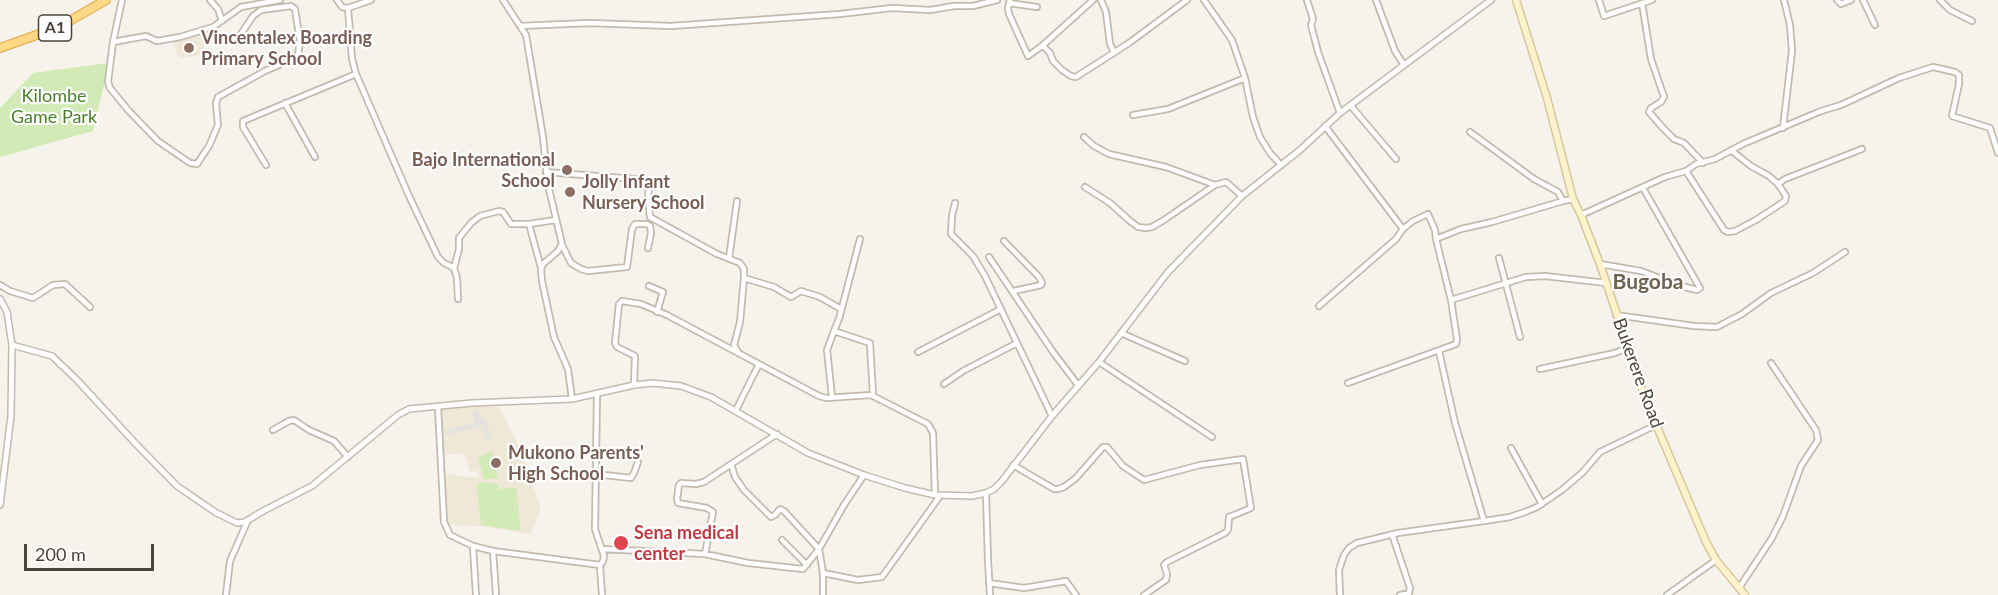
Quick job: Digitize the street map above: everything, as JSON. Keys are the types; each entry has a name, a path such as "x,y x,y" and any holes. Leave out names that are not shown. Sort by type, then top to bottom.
{"highway":[{"name":"A1","path":"0,48 58,27 106,0"}],"main road":[{"name":"Bukerere Road","path":"1516,0 1547,98 1573,200 1581,214 1600,264 1627,348 1656,425 1706,542 1716,560 1745,595"}],"street":[{"path":"122,0 113,42 108,82 112,92 158,141 190,163 197,164 205,153 218,124 216,103 218,97 298,55 300,41 295,9 291,6 261,10 253,16 239,37"},
{"path":"210,0 218,9 222,21"},
{"path":"113,42 146,36 161,41 204,31 246,3 280,0"},
{"path":"337,0 342,7 348,8 371,0"},
{"path":"503,0 527,41 543,137 546,172 562,244 571,262 588,271 627,267 632,229 635,224 650,226 648,248"},
{"path":"520,26 589,23 671,26 892,8 930,10 954,6 974,6 997,0"},
{"path":"1037,8 1010,2 1009,14 1027,56 1043,46 1093,0"},
{"path":"1101,0 1106,12 1110,44 1114,52"},
{"path":"1043,46 1050,53 1053,61 1073,77 1114,52 1187,0"},
{"path":"1204,0 1232,40 1245,78 1260,138 1281,165"},
{"path":"1307,0 1313,19 1311,26 1318,52 1340,113"},
{"path":"1376,0 1395,51 1404,65"},
{"path":"12,345 52,356 162,472 191,496 233,523 242,523 312,486 404,411 410,409 572,399 653,383 681,386 711,397 819,458 864,475 937,496 972,496 987,493 994,489 1052,416 1100,362 1168,272 1242,196 1300,150 1340,113 1491,0"},
{"path":"1599,0 1604,16 1652,0"},
{"path":"1783,128 1792,51 1790,26 1784,0"},
{"path":"1837,0 1841,4 1851,0"},
{"path":"1863,0 1875,25"},
{"path":"1941,0 1950,10 1972,21"},
{"path":"1642,3 1651,59 1664,97 1649,112 1663,128 1684,143 1703,163"},
{"path":"348,8 352,58 357,74 409,196 438,257 454,268"},
{"path":"1581,214 1925,68 1938,67 1959,75 1952,116 1990,128 1998,153"},
{"path":"266,165 243,127 243,121 357,74"},
{"path":"1133,115 1168,110 1245,78"},
{"path":"285,103 315,157"},
{"path":"1351,106 1396,159"},
{"path":"1324,126 1403,229"},
{"path":"1470,132 1534,179 1558,192 1563,201"},
{"path":"1084,137 1094,146 1109,154 1166,167 1215,184 1228,182 1242,196"},
{"path":"1778,184 1862,149"},
{"path":"1686,171 1724,230 1735,231 1785,201 1786,196 1769,176 1732,151"},
{"path":"546,172 647,180 650,184 648,199 650,217 717,254 742,265 744,278 740,322 734,345 738,352"},
{"path":"1085,187 1110,203 1130,221 1146,228 1164,220 1204,194 1215,184"},
{"path":"1600,264 1641,271 1681,286 1697,290 1700,288 1643,188"},
{"path":"1436,239 1461,229 1573,200"},
{"path":"729,258 737,201"},
{"path":"955,203 951,234 978,264 1052,416"},
{"path":"458,299 454,268 460,237 480,216 501,211 511,224 556,220"},
{"path":"1319,306 1396,239 1403,229 1428,214 1436,230 1457,341 1454,345 1440,351 1348,383"},
{"path":"529,224 541,269 554,337 568,369 572,399"},
{"path":"832,397 827,350 842,309 860,239"},
{"path":"1004,241 1039,277 1042,283 1014,291"},
{"path":"541,269 545,261 558,251 562,244"},
{"path":"1616,315 1717,327 1742,314 1772,293 1813,273 1845,252"},
{"path":"989,257 1078,385"},
{"path":"1499,258 1520,337"},
{"path":"1451,300 1526,277 1545,276 1606,284"},
{"path":"744,278 774,287 791,297 801,291 820,297 842,309"},
{"path":"0,285 10,291 33,298 53,285 65,284 90,307"},
{"path":"649,286 663,292 657,312"},
{"path":"0,299 7,312 12,345 11,416 0,504"},
{"path":"634,385 635,356 617,347 615,343 619,304 622,301 632,302 701,332 823,398 873,395 930,426 933,433 937,496 882,577 858,580 823,573"},
{"path":"918,352 1001,309"},
{"path":"834,331 870,343 873,395"},
{"path":"1121,333 1185,361"},
{"path":"945,384 963,371 1017,343"},
{"path":"1540,369 1615,353 1627,348"},
{"path":"1440,351 1455,423 1484,521"},
{"path":"1100,362 1212,437"},
{"path":"1738,588 1772,538 1783,516 1801,466 1818,440 1816,430 1771,363"},
{"path":"736,410 759,364"},
{"path":"597,394 595,529 604,556 600,565 602,595"},
{"path":"438,407 444,522 450,535 472,546 493,551 600,565"},
{"path":"273,430 294,420 309,430 334,441 348,457"},
{"path":"1340,595 1339,570 1349,548 1392,534 1510,517 1542,504 1578,477 1600,452 1656,425"},
{"path":"705,554 713,512 707,508 678,503 676,499 681,483 704,483 777,434"},
{"path":"1013,465 1054,489 1058,489 1064,488 1076,478 1103,447 1107,447 1123,466 1144,480 1200,465 1243,459 1251,508 1229,517 1226,533 1167,562 1164,566 1167,574 1166,580 1144,595"},
{"path":"1511,448 1542,504"},
{"path":"595,474 631,478 638,462"},
{"path":"731,465 735,477 744,490 771,516 780,509 784,511 819,549 823,573 822,595"},
{"path":"602,549 705,554 748,563 803,569 819,549 864,475"},
{"path":"987,493 990,595"},
{"path":"226,595 230,561 248,520"},
{"path":"1392,534 1410,588 1409,593 1400,595"},
{"path":"782,540 807,565"},
{"path":"472,546 476,595"},
{"path":"493,551 496,595"},
{"path":"1667,595 1716,560"},
{"path":"989,583 1024,588 1066,581 1076,595"}],"shaded area":[{"name":"Vincentalex Boarding Primary School","path":"202,33 205,55 179,58 172,41"},
{"name":"Mukono Parents' High School","path":"496,406 501,410 517,442 541,508 531,534 488,527 447,524 444,474 479,478 478,471 470,472 464,453 443,455 441,409"},
{"path":"472,410 478,410 480,416 485,419 493,438 487,440 482,429 485,428 484,426 446,435 444,430 475,422"}],"green space":[{"name":"Kilombe Game Park","path":"109,63 93,131 0,157 0,108 33,73"},
{"path":"493,452 498,478 484,480 478,457"},
{"path":"480,482 498,484 498,489 516,488 521,531 481,525 477,486"}],"place":[{"name":"Vincentalex Boarding Primary School","path":"189,48"},
{"name":"Bajo International School","path":"567,170"},
{"name":"Jolly Infant Nursery School","path":"570,192"},
{"name":"Mukono Parents' High School","path":"496,463"},
{"name":"Sena medical center","path":"621,543"}],"district":[{"name":"Bugoba","path":"1648,282"}]}
